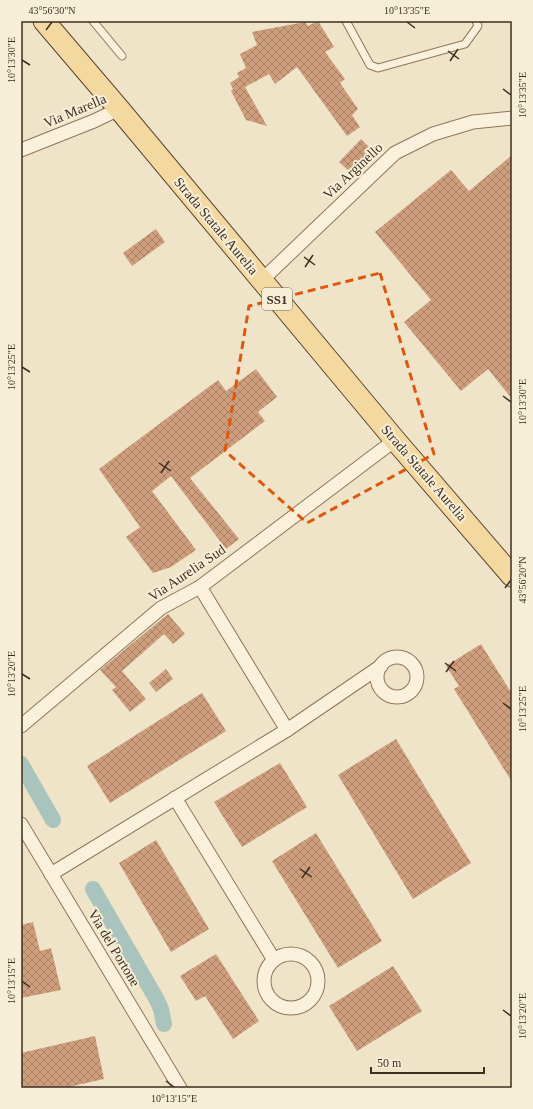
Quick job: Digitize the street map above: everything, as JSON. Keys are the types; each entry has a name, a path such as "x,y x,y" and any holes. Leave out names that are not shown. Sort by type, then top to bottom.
{"main road":[{"name":"Strada Statale Aurelia","path":"44,21 395,440 512,576"}],"street":[{"name":"Via Marella","path":"21,150 94,121 119,109"},
{"name":"Via Arginello","path":"261,281 395,153 433,134 473,122 512,118"},
{"name":"Via Aurelia Sud","path":"21,726 161,608 200,587 395,440"},
{"path":"200,587 287,730"},
{"path":"51,874 287,730 381,666"},
{"path":"175,798 274,960"},
{"name":"Via del Portone","path":"21,824 180,1088"},
{"path":"282,955 300,955 314,966 318,984 316,992 311,1000 304,1006 286,1009 277,1006 270,1000 265,992 263,984 264,974 268,966 274,960 282,955"}],"lane":[{"path":"93,21 122,56"},
{"path":"346,21 370,65 378,68 465,44 478,26 476,21"}],"highlighted area":[{"path":"380,273 434,454 307,523 225,451 249,306"}],"building":[{"path":"318,21 334,47 325,52 345,79 340,83 358,109 352,115 360,127 347,136 297,67 275,84 269,74 245,87 267,126 246,120 231,91 233,89 230,83 239,77 237,73 246,68 240,54 257,45 252,32 305,22 308,26"},
{"path":"361,139 372,150 350,172 339,162"},
{"path":"512,155 512,399 488,369 461,391 404,322 431,300 375,232 451,170 469,191"},
{"path":"156,229 165,242 132,266 123,253"},
{"path":"256,369 277,397 258,412 265,421 190,478 239,539 226,549 171,476 152,491 196,550 171,567 153,573 126,537 140,527 99,469 218,380 226,391"},
{"path":"168,614 185,634 173,644 164,634 122,671 146,699 130,712 112,690 116,687 100,670"},
{"path":"481,644 512,694 512,782 454,689 459,686 446,666"},
{"path":"166,669 173,679 156,692 149,683"},
{"path":"202,693 226,731 110,803 87,766"},
{"path":"396,739 471,863 413,899 338,775"},
{"path":"280,763 307,807 242,847 214,802"},
{"path":"316,833 382,941 338,968 272,861"},
{"path":"156,840 209,929 171,952 119,863"},
{"path":"33,922 40,951 51,948 61,990 21,998 21,925"},
{"path":"216,954 259,1021 233,1039 205,996 196,1001 180,976"},
{"path":"393,966 422,1011 357,1051 329,1006"},
{"path":"95,1036 104,1079 64,1088 21,1088 21,1053"}],"waterway":[{"path":"21,764 53,820"},
{"path":"93,889 157,1000 161,1009 164,1024"}]}
